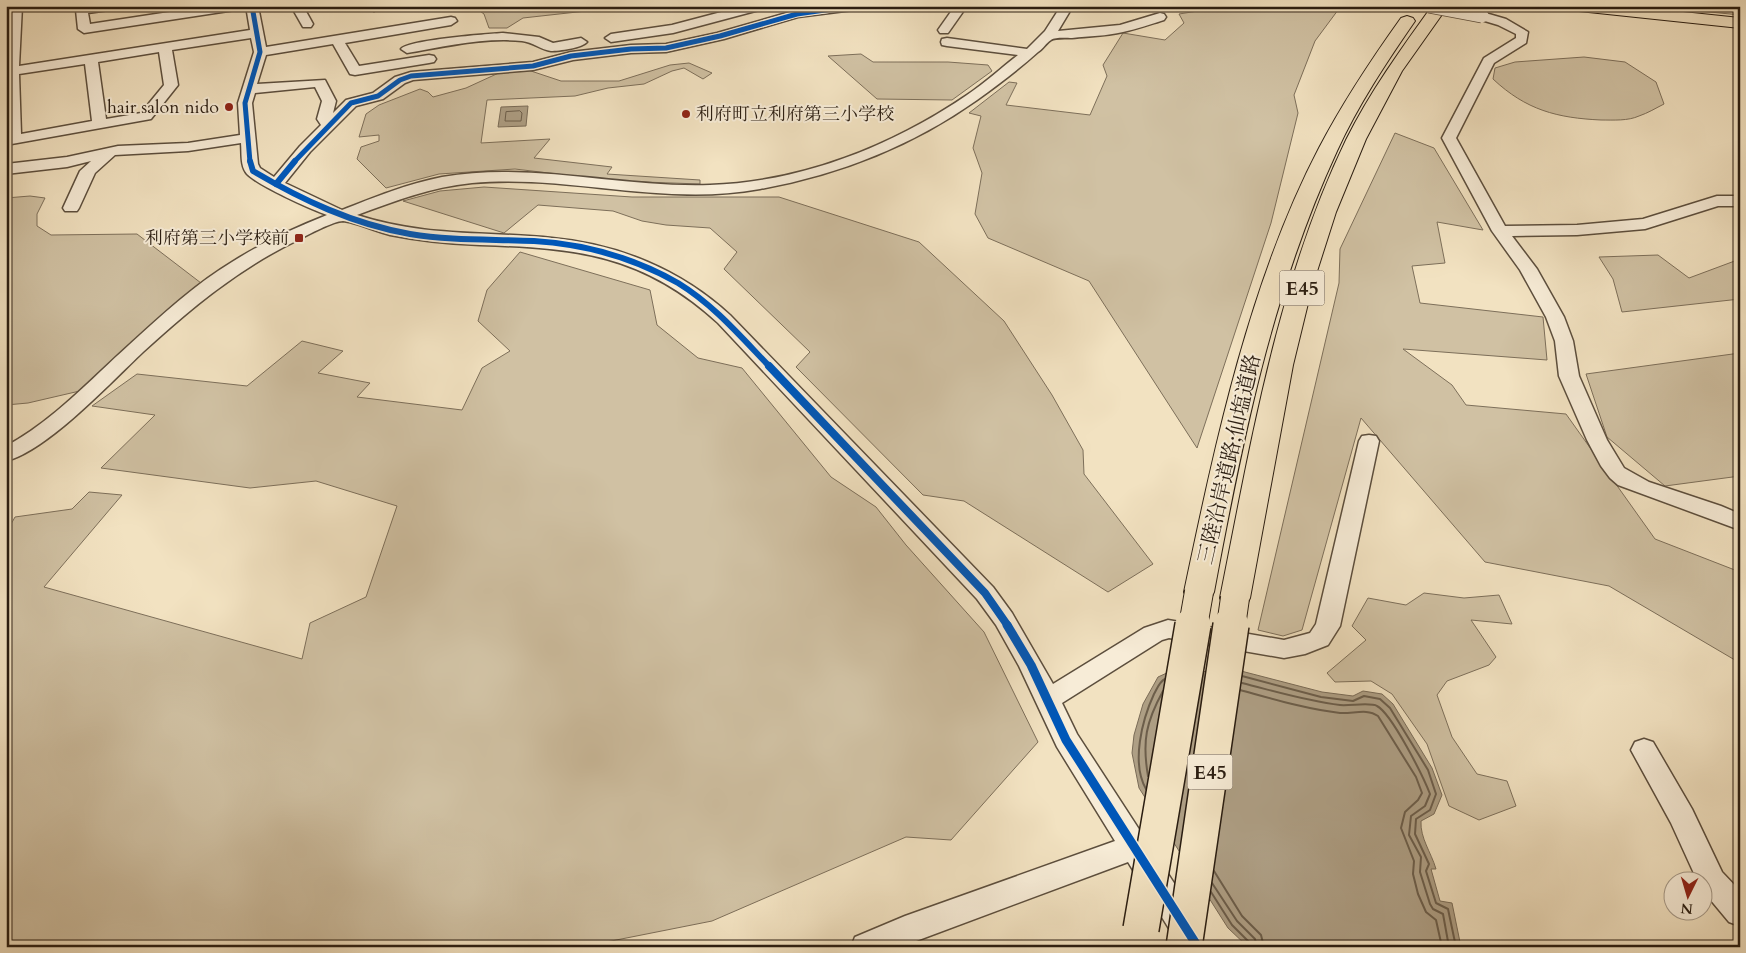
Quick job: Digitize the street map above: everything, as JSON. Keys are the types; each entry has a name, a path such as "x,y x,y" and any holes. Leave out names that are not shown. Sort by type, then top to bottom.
{"main road":[{"name":"三陸沿岸道路;仙塩道路","path":"1139,938 1199,592 1222,475 1256,342 1286,250 1322,162 1352,103 1382,53 1418,6"},
{"name":"三陸沿岸道路;仙塩道路","path":"1184,947 1236,598 1279,377 1310,253 1343,167 1374,105 1402,56 1440,6"},
{"path":"1579,6 1740,24"}],"street":[{"path":"16,6 9,72 10,140 146,116 171,85 165,46"},
{"path":"110,6 82,10 84,29 235,6"},
{"path":"252,6 260,52 246,103 247,138 250,164 253,171 321,209 356,222 412,234 553,242 590,248 656,272 694,293 724,319 984,593 1004,619 1031,665 1066,740 1198,947"},
{"path":"297,6 307,24"},
{"path":"407,49 489,36 544,40 552,47 673,29 758,6"},
{"path":"338,40 356,71 415,62 533,66 571,56 631,49 666,48 720,36 797,14 853,6"},
{"path":"961,6 946,36 1029,53"},
{"path":"1003,6 1026,6"},
{"path":"6,455 46,429 201,292 231,268 276,244 339,216 413,188 435,183 480,178 534,179 618,187 689,190 752,186 802,176 849,163 939,120 990,86 1048,36 1067,6"},
{"path":"1429,6 1482,16 1502,22 1522,32 1522,40 1489,61 1449,138 1500,231 1528,269 1555,317 1564,340 1569,376 1608,461 1617,473 1626,480 1641,487 1713,511 1740,523"},
{"path":"1648,6 1667,15"},
{"path":"1048,36 1122,29 1160,18"},
{"path":"260,52 338,40 368,30 396,30 452,21"},
{"path":"396,30 415,62"},
{"path":"9,72 257,32"},
{"path":"91,58 99,124"},
{"path":"276,184 305,149 352,102 378,96 411,76 445,63"},
{"path":"249,89 320,83 329,101 324,118 328,126"},
{"path":"179,148 185,134"},
{"path":"6,168 67,162 110,152 179,148 247,138"},
{"path":"71,208 88,172 110,152"},
{"path":"1500,231 1577,230 1645,224 1717,201 1740,201"},
{"path":"1047,700 1153,634 1168,629 1284,648 1305,645 1319,639 1328,626 1368,441"},
{"path":"1644,750 1682,817 1712,881 1740,913"},
{"path":"866,947 905,930 1134,847"}],"shaded area":[{"path":"473,6 631,6 523,18 507,28 489,28 484,14"},
{"path":"1229,6 1305,8 1306,6 1341,6 1315,41 1294,95 1298,113 1271,223 1197,448 1089,281 988,238 975,214 982,173 973,148 981,116 969,113 1009,82 1017,83 1006,105 1090,115 1107,76 1103,65 1123,33 1165,40 1184,23 1179,14"},
{"path":"1663,6 1740,6 1740,15 1670,8"},
{"path":"861,54 873,62 948,62 988,65 992,71 952,100 877,99 828,56"},
{"path":"1584,57 1625,62 1656,82 1664,104 1635,118 1601,120 1570,117 1530,105 1505,90 1493,79 1495,68 1515,62"},
{"path":"689,63 712,73 703,79 684,68 672,71 644,84 608,88 575,96 487,100 481,143 550,139 534,158 612,167 607,174 700,180 700,184 616,181 515,169 439,174 386,188 357,159 361,147 379,141 379,135 359,137 366,114 379,105 420,89 428,92 433,97 466,88 503,71 528,70 561,81 619,81 670,65"},
{"path":"1395,133 1434,148 1483,230 1437,222 1445,263 1412,266 1420,303 1543,317 1547,360 1403,349 1452,385 1466,405 1566,414 1655,539 1740,572 1740,663 1609,586 1485,562 1361,418 1302,630 1283,636 1258,630 1339,283 1340,249"},
{"path":"484,187 632,197 779,197 919,242 1004,321 1052,395 1083,450 1084,474 1153,564 1108,592 964,501 923,495 796,367 810,352 724,269 737,252 710,228 666,225 642,221 613,211 538,205 504,233 403,201 440,191"},
{"path":"30,196 45,198 37,214 37,226 51,235 137,234 201,283 84,390 28,403 6,405 6,198"},
{"path":"520,252 650,290 657,325 698,358 742,368 831,477 876,507 906,545 984,632 1038,742 951,840 906,837 712,921 581,947 6,947 6,533 15,517 72,509 89,492 122,495 44,587 302,659 310,623 366,597 397,506 316,481 250,488 101,468 155,415 92,406 137,374 247,386 302,341 343,351 318,373 370,383 357,397 462,410 482,368 510,351 478,321 487,290"},
{"path":"1658,255 1689,278 1740,259 1740,299 1622,312 1613,279 1599,257"},
{"path":"1740,353 1740,476 1665,486 1607,437 1586,374"},
{"path":"1424,593 1464,598 1499,595 1512,624 1471,620 1496,657 1489,665 1447,681 1437,695 1452,737 1477,774 1507,781 1516,806 1479,820 1449,806 1427,744 1392,694 1371,681 1335,682 1327,673 1366,640 1352,626 1368,598 1406,605"}],"water":[{"path":"528,106 526,126 498,127 501,107"},
{"path":"1241,671 1322,692 1353,696 1363,691 1382,694 1393,704 1432,768 1442,795 1434,814 1421,821 1421,827 1436,869 1431,869 1440,901 1452,903 1461,947 1248,947 1228,928 1139,788 1132,753 1134,735 1143,704 1158,677 1169,672"}],"cycle path":[{"path":"252,6 260,52 245,103 250,164 253,171 291,193 328,210 348,218 388,229 410,234 446,238 554,243 608,253 660,274 692,292 705,302 724,319 985,593 1004,619 1031,665 1066,740 1198,947"},
{"path":"276,184 305,149 351,103 378,96 400,80 411,76 533,66 571,56 631,49 666,48 720,36 797,14 853,6"}],"place":[{"name":"hair salon nido","path":"229,107"},
{"name":"利府町立利府第三小学校","path":"686,114"},
{"name":"利府第三小学校前","path":"299,238"}]}
